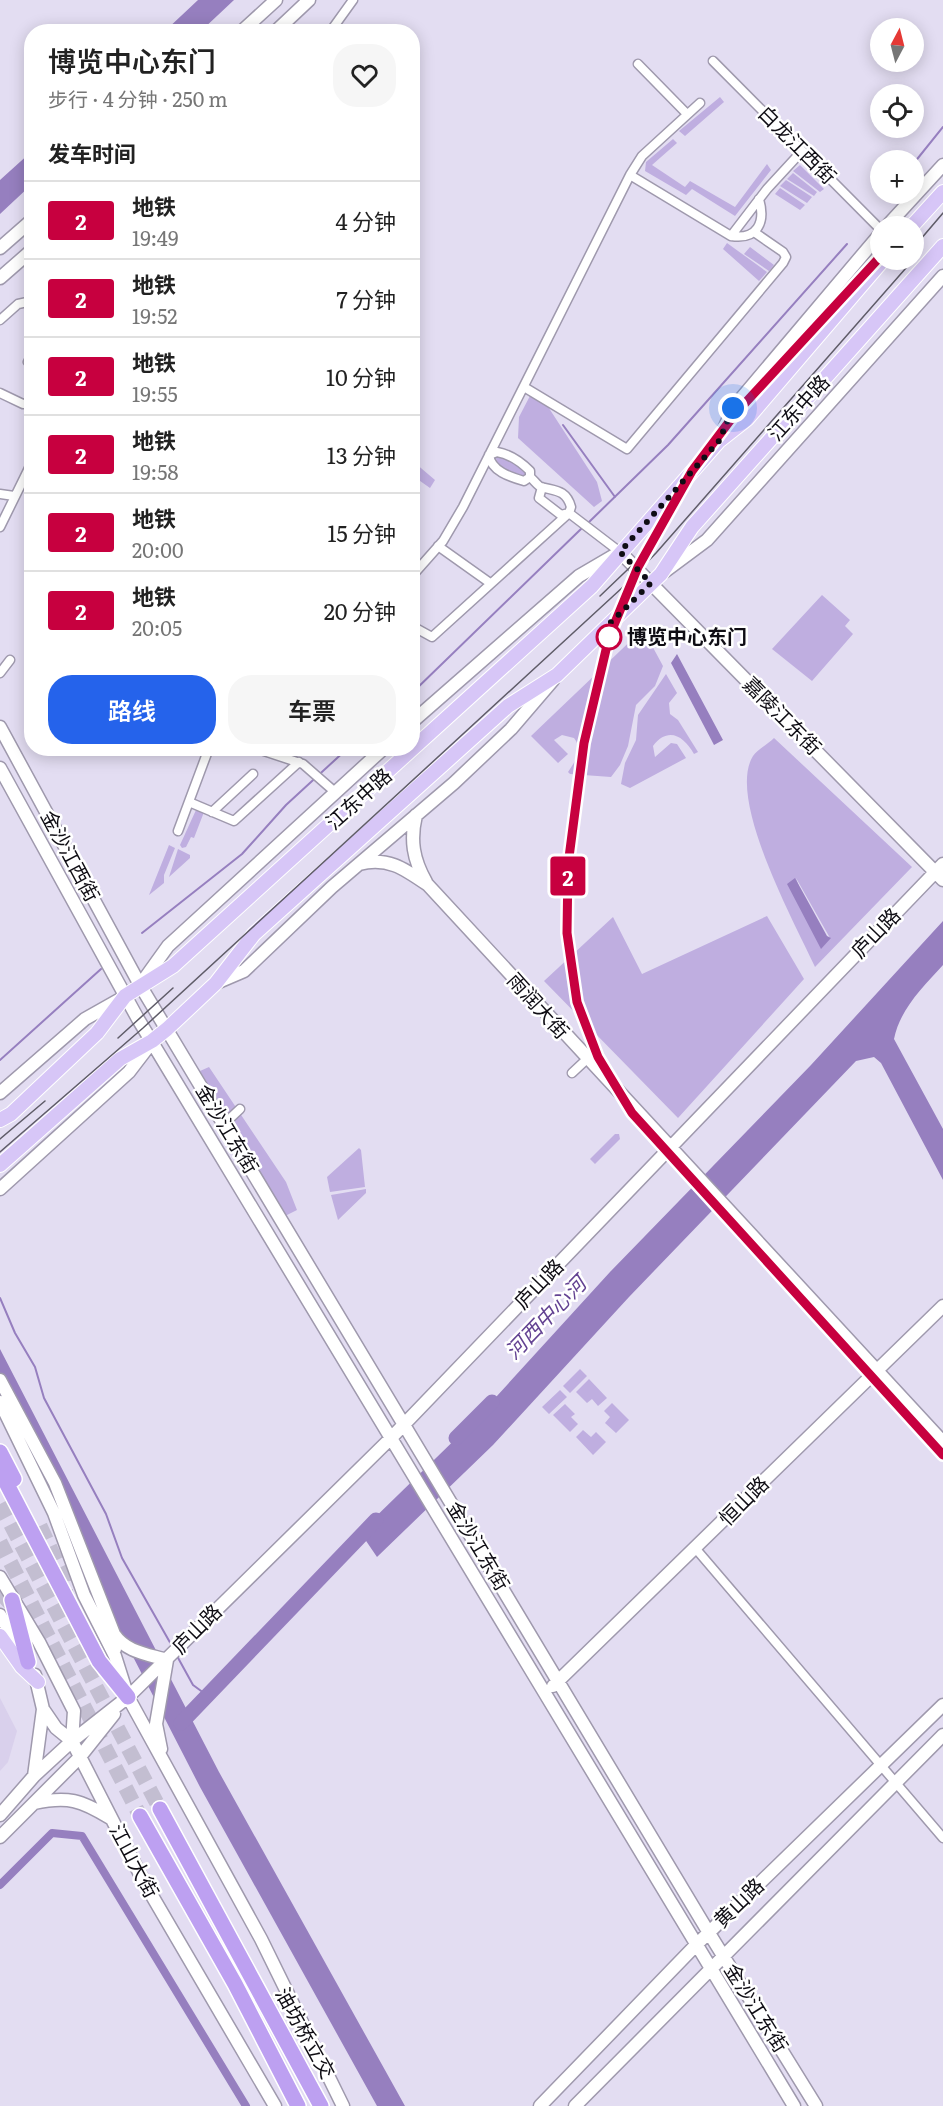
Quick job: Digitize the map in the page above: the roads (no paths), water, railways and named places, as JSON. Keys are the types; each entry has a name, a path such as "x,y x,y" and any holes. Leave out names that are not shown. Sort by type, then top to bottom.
{"highway":[{"path":"0,1452 40,1526"},
{"path":"0,1471 99,1661 128,1697"},
{"path":"12,1600 28,1662"},
{"name":"油坊桥立交","path":"160,1809 321,2106"},
{"name":"油坊桥立交","path":"140,1816 235,1984 298,2106"}],"main road":[{"path":"921,216 943,192"},
{"name":"江东中路","path":"0,1165 120,1059 152,1041 166,1029 216,982 254,934 508,706 557,675 656,579 692,527 943,246"},
{"name":"江东中路","path":"420,744 592,586 719,441 747,419 874,270"},
{"name":"江东中路","path":"0,1120 11,1114 97,1033 125,996 173,966 407,756"},
{"path":"0,1636 22,1667 39,1682"}],"street":[{"path":"250,24 276,0"},
{"path":"284,24 309,0"},
{"path":"336,24 353,0"},
{"name":"白龙江西街","path":"713,62 870,219"},
{"path":"638,64 687,114"},
{"path":"420,567 438,546 463,507 630,175 642,156 700,103"},
{"path":"731,236 759,199 802,151"},
{"path":"896,216 943,165"},
{"path":"630,175 731,236 744,238 754,232 762,217 759,199"},
{"path":"0,248 24,227"},
{"path":"524,387 627,449 783,263 786,257 783,252 754,232"},
{"path":"719,441 733,408 870,246"},
{"path":"0,278 24,257"},
{"name":"江东中路","path":"656,579 707,540 941,283"},
{"path":"0,319 18,304 24,303"},
{"path":"0,393 24,404"},
{"path":"489,455 497,452 505,453 530,471 530,477"},
{"path":"489,455 490,462 496,469 524,481 530,477"},
{"path":"0,527 24,477"},
{"path":"420,630 432,637 568,513 571,507 569,500 554,488 542,487 530,477"},
{"path":"542,487 539,498 542,502 561,515 568,513"},
{"path":"0,494 14,496"},
{"path":"568,513 620,552"},
{"path":"438,546 490,584"},
{"name":"江东中路","path":"420,715 579,576 620,552"},
{"name":"嘉陵江东街","path":"620,552 656,579 940,872"},
{"path":"0,673 10,660"},
{"name":"江东中路","path":"216,982 244,971 359,864 512,729 557,675"},
{"name":"金沙江西街","path":"0,727 140,985"},
{"path":"178,831 206,756"},
{"path":"282,756 299,762 335,792"},
{"name":"江东中路","path":"140,985 168,946 375,756"},
{"path":"189,802 234,821 299,762"},
{"name":"金沙江西街","path":"0,768 125,996"},
{"path":"212,812 252,774"},
{"path":"416,815 412,844 418,868 428,885"},
{"path":"359,864 372,860 394,863 428,885"},
{"name":"庐山路","path":"0,1815 34,1776 72,1741 128,1697 391,1438 940,872"},
{"name":"雨润大街","path":"428,885 669,1149 724,1205 943,1442"},
{"name":"金沙江东街","path":"140,985 446,1491 709,1933 816,2106"},
{"name":"江东中路","path":"0,1093 85,1019 125,996"},
{"name":"金沙江东街","path":"125,996 273,1253 432,1505 695,1946 794,2106"},
{"path":"0,1189 129,1071 152,1041"},
{"path":"572,1073 586,1059"},
{"path":"224,1124 240,1109"},
{"name":"恒山路","path":"543,1691 559,1683 943,1306"},
{"path":"0,1380 55,1483 114,1634 120,1643 132,1650 167,1660 156,1724 164,1762"},
{"path":"0,1402 54,1513 84,1595 115,1656 128,1697 261,1939 343,2106"},
{"path":"696,1549 943,1838"},
{"path":"0,1577 39,1642 74,1711 72,1741"},
{"name":"江山大街","path":"0,1615 39,1682 43,1709 56,1728 72,1741 184,1953 275,2106"},
{"path":"114,1634 115,1656"},
{"name":"庐山路","path":"0,1837 79,1758 128,1697"},
{"name":"黄山路","path":"540,2106 695,1946 943,1705"},
{"path":"34,1776 43,1709"},
{"name":"黄山路","path":"575,2106 943,1735"},
{"path":"33,1804 61,1798 86,1803 111,1818"}],"waterway":[{"path":"924,151 943,127"},
{"path":"587,524 668,445 847,244"},
{"path":"563,425 615,497"},
{"path":"420,685 582,528"},
{"path":"142,933 242,854 286,805 339,756"},
{"path":"0,1060 101,969"},
{"path":"0,1298 15,1333 35,1367 44,1398 106,1514 122,1558 172,1646"},
{"name":"河西中心河","path":"456,1438 492,1402"},
{"name":"河西中心河","path":"181,1723 376,1520"},
{"path":"177,1656 193,1685 208,1696"},
{"path":"0,1885 52,1833 82,1836 246,2106"}],"tunnel":[{"path":"0,1504 160,1809"},
{"path":"40,1526 65,1580 66,1600"},
{"path":"0,1542 140,1816"},
{"path":"0,1592 18,1612"}],"tram line":[{"path":"924,235 943,213"},
{"path":"0,1152 143,1028 623,587 656,553 904,270"},
{"path":"600,596 647,551"},
{"path":"118,1038 173,988"},
{"path":"0,1139 45,1101"}],"metro line":[{"name":"2","path":"870,268 735,414 692,471 638,567 609,637 584,743 568,865 567,933 577,1002 598,1057 632,1113 943,1455"}],"place":[{"name":"博览中心东门","path":"609,637"}]}
